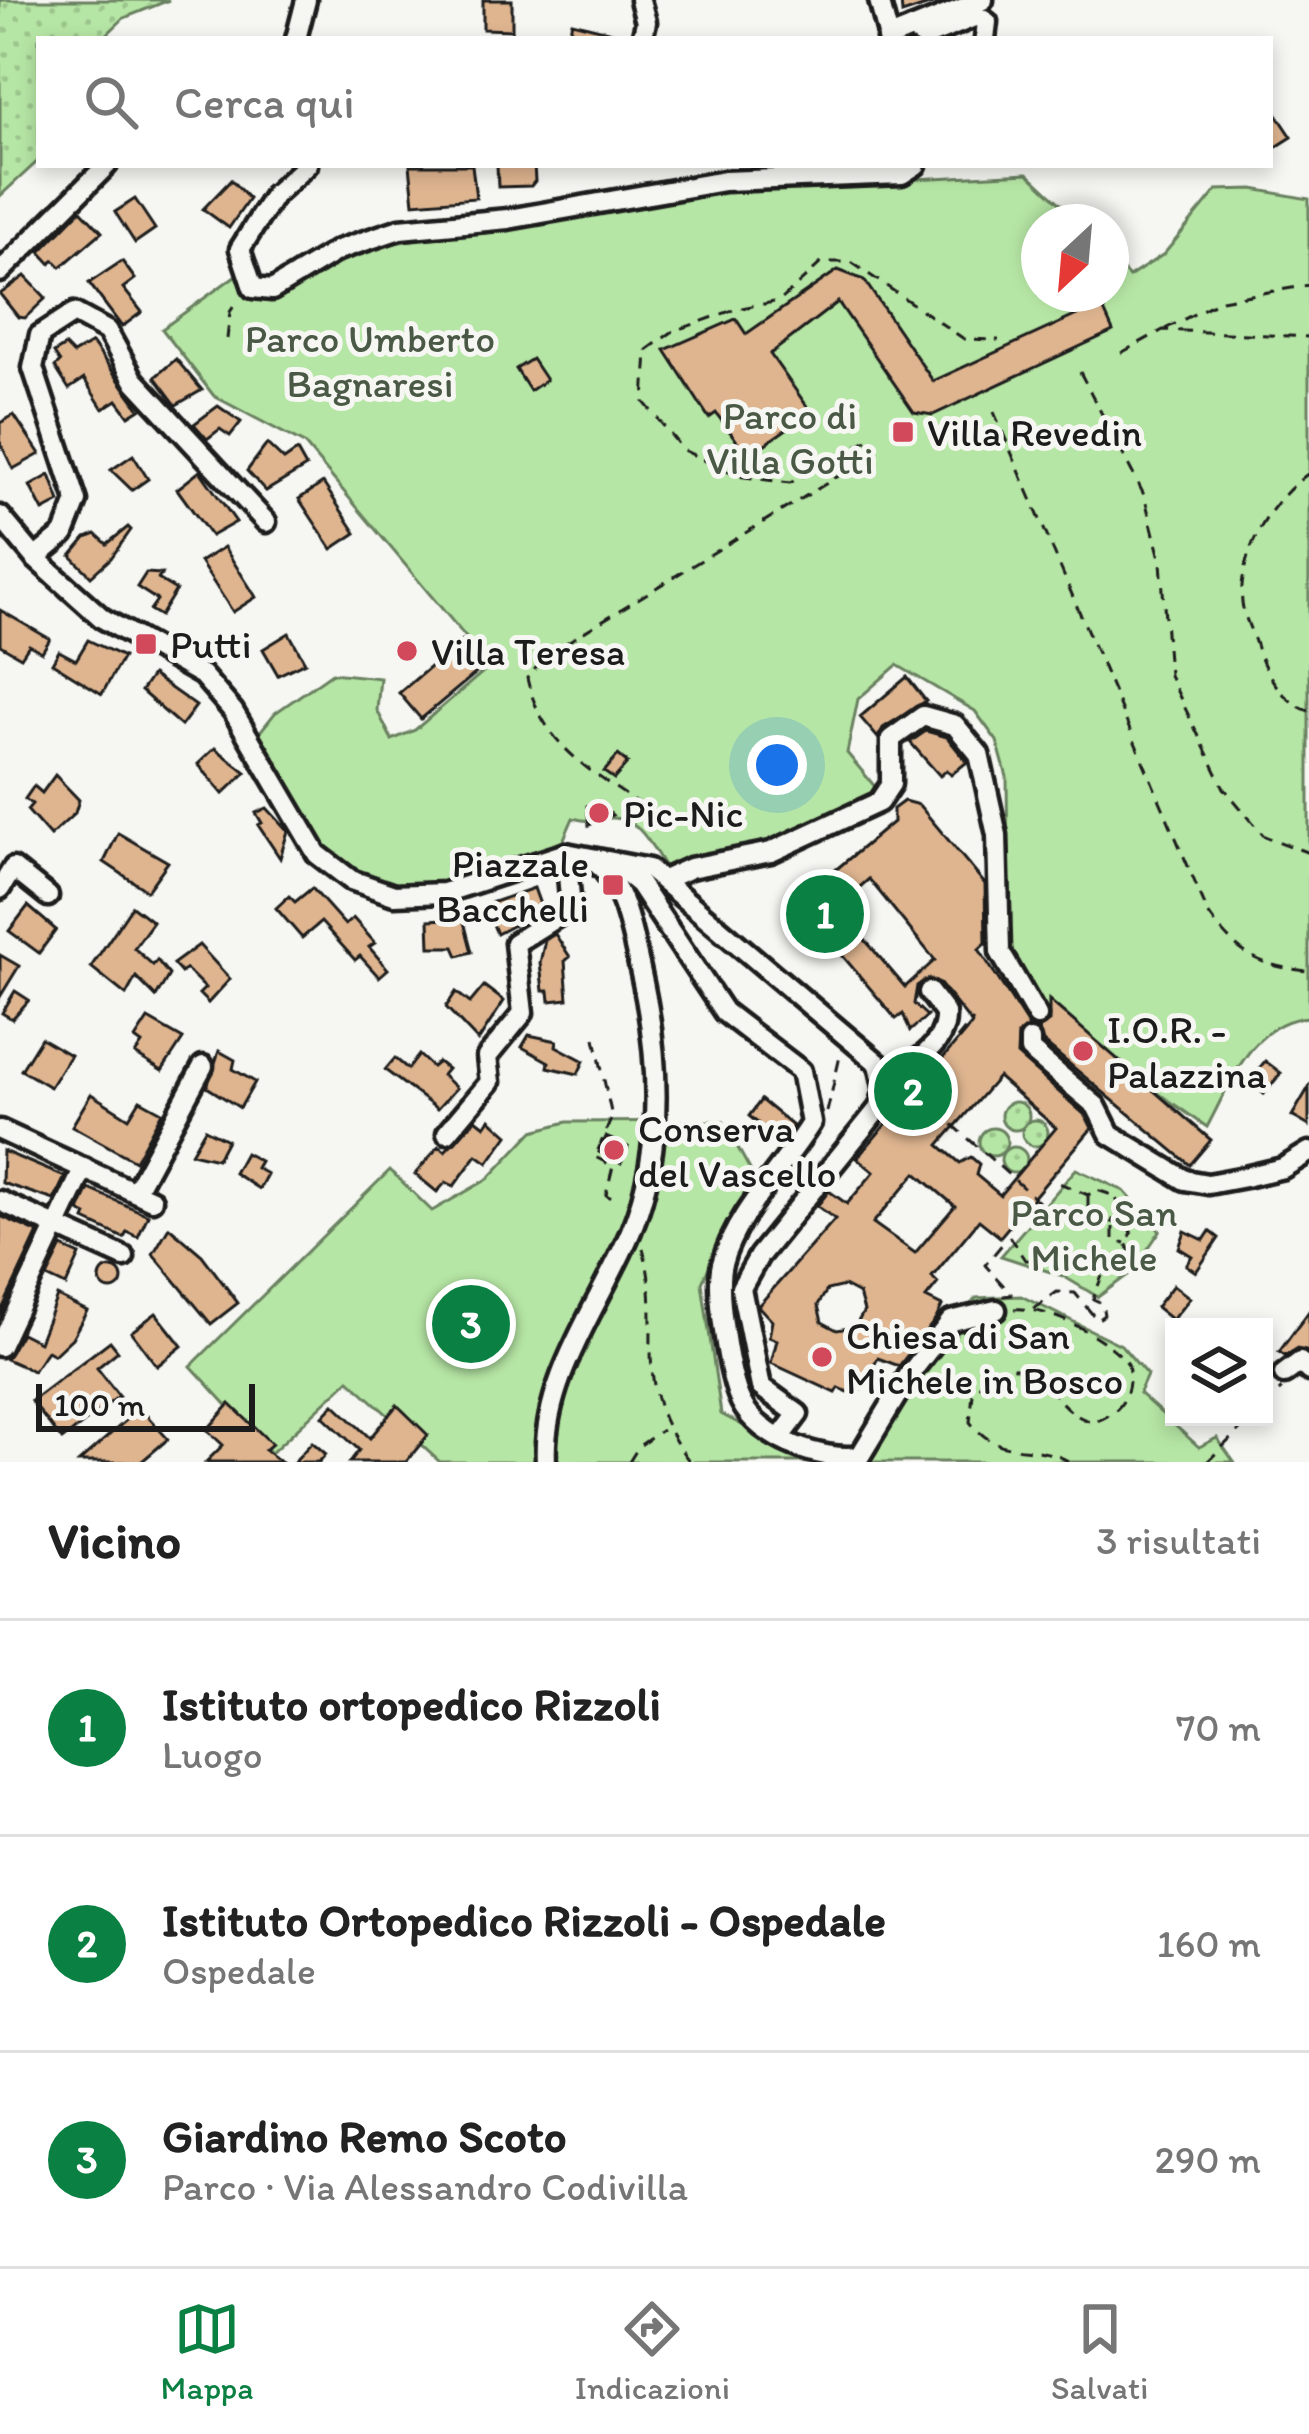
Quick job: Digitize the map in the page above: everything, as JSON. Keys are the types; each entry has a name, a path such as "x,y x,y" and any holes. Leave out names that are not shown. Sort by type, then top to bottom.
{"street":[{"path":"640,0 646,22 643,36"},
{"path":"878,0 887,36"},
{"path":"895,36 983,0"},
{"path":"297,36 306,1"},
{"path":"930,36 977,16 987,22 985,36"},
{"path":"912,29 922,36"},
{"path":"0,272 104,168"},
{"path":"304,168 274,195 240,249 253,288 272,290 338,250 400,229 508,219 724,181 902,174 911,168"},
{"path":"35,558 64,534 77,501 32,368 40,335 74,313 107,331 134,380 266,522"},
{"path":"0,516 35,558 102,618 202,675 233,711 317,854 351,880 394,895 444,893 566,853 638,865 666,879 852,1040 884,1076"},
{"path":"666,879 690,868 771,852 879,802 891,784 892,740 923,716 955,725 979,754 997,836 1002,960 1037,1016"},
{"path":"447,1132 490,1082 487,1057 523,1013 515,944 571,908 566,853"},
{"path":"546,1462 558,1388 630,1232 654,1151 653,1056 629,923 603,862"},
{"path":"603,862 634,878 724,1012 791,1059 807,1085 811,1123 729,1243 720,1273 739,1395 753,1418 820,1460 860,1456 909,1375 951,1321 996,1304"},
{"path":"0,889 13,868 47,896"},
{"path":"884,1076 916,1063 944,1028 945,1013 929,992"},
{"path":"1030,1040 1030,1050 1096,1106 1110,1134 1185,1180 1208,1184 1245,1177 1283,1168 1309,1152"},
{"path":"0,1130 144,1196 203,1066"},
{"path":"780,1438 798,1414 760,1387 741,1288 744,1275 879,1108 884,1076"},
{"path":"0,1346 84,1168"},
{"path":"0,1201 124,1257"},
{"path":"1284,1374 1300,1362 1309,1370"}],"path":[{"path":"867,440 790,483 737,476 683,450 644,402 647,350 672,332 736,308 780,301 822,262 851,262 964,338 999,340"},
{"path":"1121,353 1222,300 1309,285"},
{"path":"227,339 230,312 253,288"},
{"path":"1163,330 1309,337"},
{"path":"1080,372 1144,495 1161,562 1169,675 1224,788 1264,836 1309,853"},
{"path":"994,412 1208,913 1236,949 1254,962 1309,970"},
{"path":"643,806 554,742 533,705 527,678 548,654 858,464"},
{"path":"1309,473 1284,490 1252,542 1242,602 1264,668 1294,706 1309,712"},
{"path":"595,1038 612,1117 595,1157 613,1166 606,1196 618,1201"},
{"path":"822,1127 838,1055 852,1040"},
{"path":"921,1081 914,1090 946,1123 1040,1202"},
{"path":"1058,1182 1088,1195"},
{"path":"1009,1236 1025,1260 1070,1261 1103,1274 1129,1265 1132,1251 1113,1239 1119,1205 1115,1196 1097,1190 1088,1195"},
{"path":"1088,1195 1088,1220 1095,1225 1130,1227 1126,1243"},
{"path":"630,1232 643,1246 650,1275 646,1347 664,1429 690,1462"},
{"path":"996,1304 1012,1294 985,1265 1004,1242"},
{"path":"1034,1310 1057,1292 1075,1293 1097,1320 1104,1316 1102,1303 1093,1299 1103,1274"},
{"path":"996,1304 1034,1310 1119,1353 1127,1364 1129,1394 1104,1419 1083,1420 1027,1367 992,1370 978,1383 970,1422 986,1445 1002,1454 1046,1453 1070,1462"},
{"path":"1207,1462 1244,1426"},
{"path":"629,1462 639,1446 664,1429"}],"green space":[{"path":"0,0 169,0 124,18 105,36 36,36 36,163 0,196"},
{"name":"Parco di Villa Gotti","path":"1028,173 1061,204 1021,204 1021,312 1129,312 1129,277 1164,254 1217,190 1253,189 1309,199 1309,1017 1289,1021 1258,1042 1234,1075 1207,1127 1035,1008 1009,973 1007,777 997,741 975,711 897,665 858,699 847,753 881,794 749,848 665,867 629,822 573,818 556,857 538,858 464,896 402,898 335,875 251,743 275,713 332,673 380,678 377,710 392,740 415,730 490,666 304,444 214,396 162,329 239,273 250,292 363,248 727,189"},
{"path":"1015,1102 1025,1106 1029,1116 1025,1126 1015,1130 1005,1126 1001,1116 1005,1106"},
{"path":"1035,1120 1045,1123 1045,1143 1035,1146 1025,1143 1022,1133 1025,1123"},
{"path":"723,1121 759,1186 722,1237 702,1283 721,1414 813,1462 440,1462 349,1380 271,1453 191,1366 390,1170 432,1211 488,1179 533,1131 567,1122"},
{"path":"993,1128 1003,1132 1007,1142 1003,1152 993,1156 983,1152 979,1142 983,1132"},
{"path":"1014,1147 1024,1150 1024,1170 1014,1173 1004,1170 1001,1160 1004,1150"},
{"name":"Parco San Michele","path":"1076,1169 1124,1191 1160,1231 1132,1272 1098,1297 1063,1276 1001,1256"},
{"path":"1021,1296 1121,1345 1147,1375 1139,1393 1165,1416 1165,1426 1176,1426 1199,1447 1217,1438 1234,1462 862,1462 901,1397 976,1298"}],"building":[{"path":"483,0 512,0 512,30 483,29"},
{"path":"901,0 937,0 938,2 902,14"},
{"path":"572,22 624,35 624,36 568,36"},
{"path":"1273,108 1292,137 1273,149"},
{"path":"410,168 472,168 476,198 414,203"},
{"path":"497,168 534,168 531,186 498,187"},
{"path":"231,180 249,199 229,228 203,209"},
{"path":"135,199 155,229 135,243 115,212"},
{"path":"81,210 102,232 61,267 54,260 51,264 40,252"},
{"path":"122,261 135,279 123,288 142,312 122,327 89,283"},
{"path":"838,270 864,280 933,381 1084,312 1105,312 1113,331 933,415 914,412 838,302 770,354 811,412 748,456 716,413 709,418 665,350 736,319 746,334"},
{"path":"25,276 46,298 25,318 18,317 0,294"},
{"path":"92,343 140,409 129,416 117,400 103,409 84,379 69,389 55,367 60,362 54,353 65,346 73,354"},
{"path":"176,359 202,390 176,405 155,377"},
{"path":"532,359 546,380 530,391 516,369"},
{"path":"218,406 241,422 230,436 220,429 207,439 194,424"},
{"path":"14,415 40,454 13,469 0,442 0,423"},
{"path":"267,444 284,460 297,451 306,467 266,491 247,471"},
{"path":"133,455 148,479 132,490 111,470"},
{"path":"200,471 236,522 211,536 177,489"},
{"path":"50,475 60,502 43,511 30,486"},
{"path":"323,483 356,533 332,549 299,499"},
{"path":"128,527 131,530 111,558 91,576 71,556 86,538 96,534 107,544"},
{"path":"224,547 256,597 233,612 200,562"},
{"path":"146,573 162,574 158,579 176,590 160,616 150,610 157,600 137,587"},
{"path":"0,610 50,639 42,652 29,645 21,657 0,645"},
{"path":"289,633 305,662 278,675 263,649"},
{"path":"88,640 123,657 102,694 52,663 59,651 76,660"},
{"path":"462,640 487,664 421,719 399,693"},
{"path":"152,675 196,706 181,726 141,691"},
{"path":"907,677 926,701 883,728 878,738 860,717"},
{"path":"926,731 947,737 967,762 951,775 947,770 940,776 910,742"},
{"path":"215,748 246,772 223,794 198,764"},
{"path":"618,755 628,763 614,779 604,772"},
{"path":"55,775 79,800 75,813 50,836 27,810 32,804 25,799 34,786 42,793"},
{"name":"Pic-Nic","path":"598,801 612,815 589,825 587,806"},
{"path":"904,801 919,805 985,884 986,943 979,949 1029,1027 1018,1034 1017,1055 1086,1116 1092,1128 1000,1237 979,1220 932,1277 938,1283 926,1298 942,1306 936,1319 899,1366 878,1358 857,1396 839,1388 836,1393 771,1363 777,1340 769,1337 772,1321 758,1306 835,1219 817,1206 829,1191 847,1204 874,1172 857,1158 910,1096 905,1091 920,1074 926,1078 972,1024 940,984 928,979 917,986 914,1004 927,1016 910,1031 903,1014 896,1019 797,902 893,822 893,809","holes":["869,879 935,960 905,987 837,907","998,1077 1056,1128 1000,1195 976,1175 979,1164 971,1157 960,1163 939,1145","916,1173 955,1206 915,1253 873,1223","844,1286 859,1294 864,1311 855,1327 837,1330 822,1322 818,1305 827,1290"]},
{"path":"267,808 288,831 280,858 258,825 262,823 256,813"},
{"path":"118,833 168,862 147,891 104,862"},
{"path":"312,888 345,925 353,918 375,943 369,947 388,969 379,977 360,956 355,960 321,922 302,938 276,908 289,896 295,902"},
{"path":"534,888 542,910 497,934 485,905"},
{"path":"28,906 56,930 39,953 9,931"},
{"path":"132,906 153,922 134,948 153,965 157,960 169,975 156,997 136,977 126,995 91,967"},
{"path":"463,918 472,952 458,956 454,947 430,947 429,920"},
{"path":"555,934 570,957 565,961 568,999 550,1001 549,991 543,991 540,963 545,940"},
{"path":"199,945 230,979 208,1003 199,994 205,988 186,969 181,973 173,964"},
{"path":"0,955 19,966 0,997"},
{"path":"484,986 504,1001 478,1041 446,1007 456,992 470,1003"},
{"path":"15,991 29,1000 12,1019 2,1013"},
{"path":"1049,1000 1211,1140 1190,1165 1043,1042 1038,1029 1049,1022"},
{"path":"148,1019 183,1039 162,1071 135,1054 142,1044 135,1039"},
{"path":"529,1035 557,1041 556,1046 584,1061 578,1074 548,1067 549,1062 522,1047"},
{"path":"41,1038 70,1055 50,1087 21,1070"},
{"path":"219,1051 235,1060 233,1069 255,1082 240,1108 207,1087"},
{"path":"419,1055 432,1067 438,1062 447,1069 442,1075 456,1088 437,1109 385,1070 395,1058 408,1069"},
{"path":"1265,1061 1281,1073 1264,1094 1249,1081"},
{"path":"1309,1087 1309,1126 1292,1116"},
{"path":"91,1094 129,1118 140,1100 162,1112 135,1161 72,1126"},
{"path":"761,1100 793,1126 781,1142 749,1116"},
{"path":"476,1119 485,1126 490,1119 508,1135 488,1163 477,1155 454,1186 446,1182 437,1192 415,1174 439,1146 445,1151"},
{"path":"205,1129 227,1140 217,1159 191,1153"},
{"name":"Conserva del Vascello","path":"606,1137 628,1147 621,1163 599,1152"},
{"path":"3,1151 65,1177 54,1200 2,1183"},
{"path":"245,1153 260,1161 256,1168 267,1174 259,1189 234,1173"},
{"path":"89,1189 148,1215 138,1237 127,1232 124,1238 85,1220 87,1215 79,1211"},
{"path":"0,1216 38,1233 0,1314"},
{"path":"169,1227 202,1255 238,1303 211,1324 153,1254"},
{"path":"1185,1231 1204,1240 1210,1231 1219,1238 1196,1272 1186,1265 1192,1256 1179,1248"},
{"path":"62,1247 80,1255 66,1286 47,1277"},
{"path":"111,1268 122,1279 111,1290 100,1279"},
{"path":"1173,1285 1190,1298 1174,1318 1156,1307"},
{"path":"57,1296 87,1311 72,1338 54,1355 47,1351 33,1371 6,1359 21,1333 39,1342"},
{"path":"1309,1311 1309,1352 1297,1349 1285,1356 1279,1352"},
{"path":"156,1313 182,1346 157,1366 131,1332"},
{"path":"110,1341 118,1351 97,1368 119,1396 62,1440 31,1401"},
{"path":"230,1404 272,1444 265,1450 281,1462 206,1462 223,1445 207,1430"},
{"path":"334,1404 370,1438 397,1405 428,1435 406,1462 350,1462 359,1450 323,1416"},
{"path":"140,1408 168,1439 141,1462 79,1462"},
{"path":"312,1442 326,1454 319,1462 294,1462"}],"place":[{"name":"Villa Revedin","path":"903,432"},
{"name":"Putti","path":"146,644"},
{"name":"Villa Teresa","path":"407,651"},
{"name":"Pic-Nic","path":"599,813"},
{"name":"Piazzale Bacchelli","path":"613,885"},
{"name":"Istituto ortopedico Rizzoli","path":"825,914"},
{"name":"I.O.R. - Palazzina","path":"1083,1051"},
{"name":"Istituto Ortopedico Rizzoli - Ospedale","path":"913,1091"},
{"name":"Conserva del Vascello","path":"614,1150"},
{"name":"Giardino Remo Scoto","path":"471,1324"},
{"name":"Chiesa di San Michele in Bosco","path":"822,1357"}],"park label":[{"name":"Parco Umberto Bagnaresi","path":"370,360"}]}
